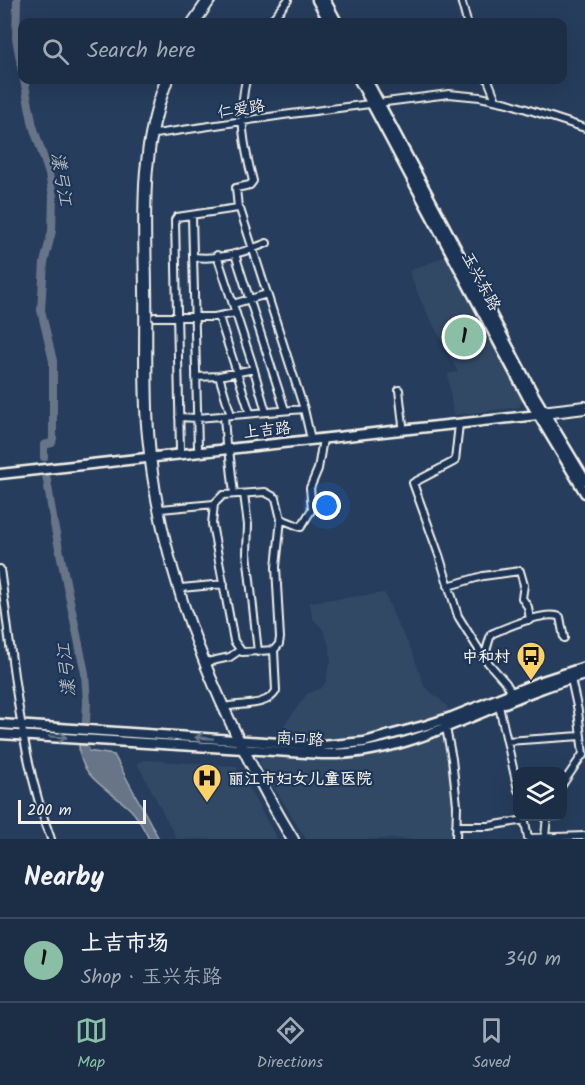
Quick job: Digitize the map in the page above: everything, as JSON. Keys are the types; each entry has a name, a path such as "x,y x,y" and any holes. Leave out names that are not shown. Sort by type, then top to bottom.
{"main road":[{"path":"317,0 327,18"},
{"path":"325,0 335,18"},
{"name":"玉兴东路","path":"362,84 375,103 585,494"},
{"name":"玉兴东路","path":"368,84 375,103"},
{"name":"玉兴东路","path":"540,413 585,480"},
{"name":"上吉路","path":"0,469 150,455 198,447 323,439 540,413"},
{"name":"上吉路","path":"0,474 310,435 540,413"},
{"name":"南口路","path":"240,745 355,744 452,717 585,667"},
{"name":"南口路","path":"0,734 23,731 240,745 321,754 347,754 382,747 446,728 585,675"},
{"name":"南口路","path":"0,724 23,731"}],"street":[{"path":"194,18 206,0"},
{"path":"200,18 212,0"},
{"path":"273,18 288,0"},
{"path":"461,0 466,18"},
{"path":"163,84 150,135 146,195 150,455 159,519 175,585 208,677 240,745 290,839"},
{"path":"150,135 167,84"},
{"path":"245,84 242,100 242,122 245,151 253,181 250,185 236,188 238,208 304,409 310,435"},
{"path":"490,84 496,100"},
{"name":"仁爱路","path":"150,135 442,94 496,100 585,128"},
{"path":"180,449 175,219 193,214 238,208"},
{"path":"192,216 198,447"},
{"path":"193,257 236,255 267,243"},
{"path":"217,256 253,249"},
{"path":"236,255 285,410"},
{"path":"217,256 266,412"},
{"path":"232,302 266,292"},
{"path":"155,317 219,317 236,313"},
{"path":"219,317 250,413"},
{"path":"196,376 219,376 254,369"},
{"path":"219,376 227,415 234,494"},
{"path":"399,390 403,425"},
{"path":"540,413 585,408"},
{"path":"179,417 197,418 304,409"},
{"path":"459,424 455,461 413,483 440,555 458,616 484,658 512,693"},
{"path":"280,519 301,527 311,513 313,505 310,488 318,469 323,439"},
{"path":"150,455 181,588 207,662 240,745 295,839"},
{"path":"225,706 266,701 276,691 274,650 280,638 276,567 280,519 276,498 271,494 265,492 221,496 214,504 212,524 234,641 242,652 274,650"},
{"path":"244,494 248,525 247,553 258,651"},
{"path":"161,509 214,504"},
{"path":"0,569 23,731 33,783 51,839"},
{"path":"448,586 483,576 520,571 524,585 522,598 528,608 530,621"},
{"path":"181,588 224,584"},
{"path":"484,658 491,634 550,615 560,617 564,638"},
{"path":"207,662 230,657 240,650"},
{"path":"567,777 584,755 571,679"},
{"path":"500,706 513,768"},
{"path":"446,728 457,805 456,839"},
{"path":"507,741 582,733"},
{"path":"456,826 489,826 513,821"},
{"path":"525,821 528,838 585,836"},
{"path":"545,837 547,821"}],"shaded area":[{"path":"446,256 523,401 519,407 453,415 448,374 458,372 421,301 409,271"},
{"path":"385,593 396,621 412,651 424,686 446,705 450,712 394,729 341,740 282,739 285,724 307,694 322,688 331,663 330,647 323,630 312,617 310,602"},
{"path":"446,733 451,761 455,810 452,822 455,839 306,839 260,764 261,758 270,757 323,760 361,757"},
{"path":"79,746 88,747 88,751 114,755 159,839 149,839 131,810 90,775 80,757"},
{"name":"丽江市妇女儿童医院","path":"144,760 236,766 277,839 177,839 137,763"}],"waterway":[{"name":"漾弓江","path":"17,0 18,49"},
{"name":"漾弓江","path":"25,84 33,126 49,174 53,197 52,231 44,263 41,310 53,361 53,438 52,443 44,445 44,457"},
{"name":"漾弓江","path":"46,474 85,673 87,703 84,756"}],"place":[{"name":"上吉市场","path":"464,337"},
{"name":"中和村","path":"531,682"},
{"name":"丽江市妇女儿童医院","path":"207,804"}]}
